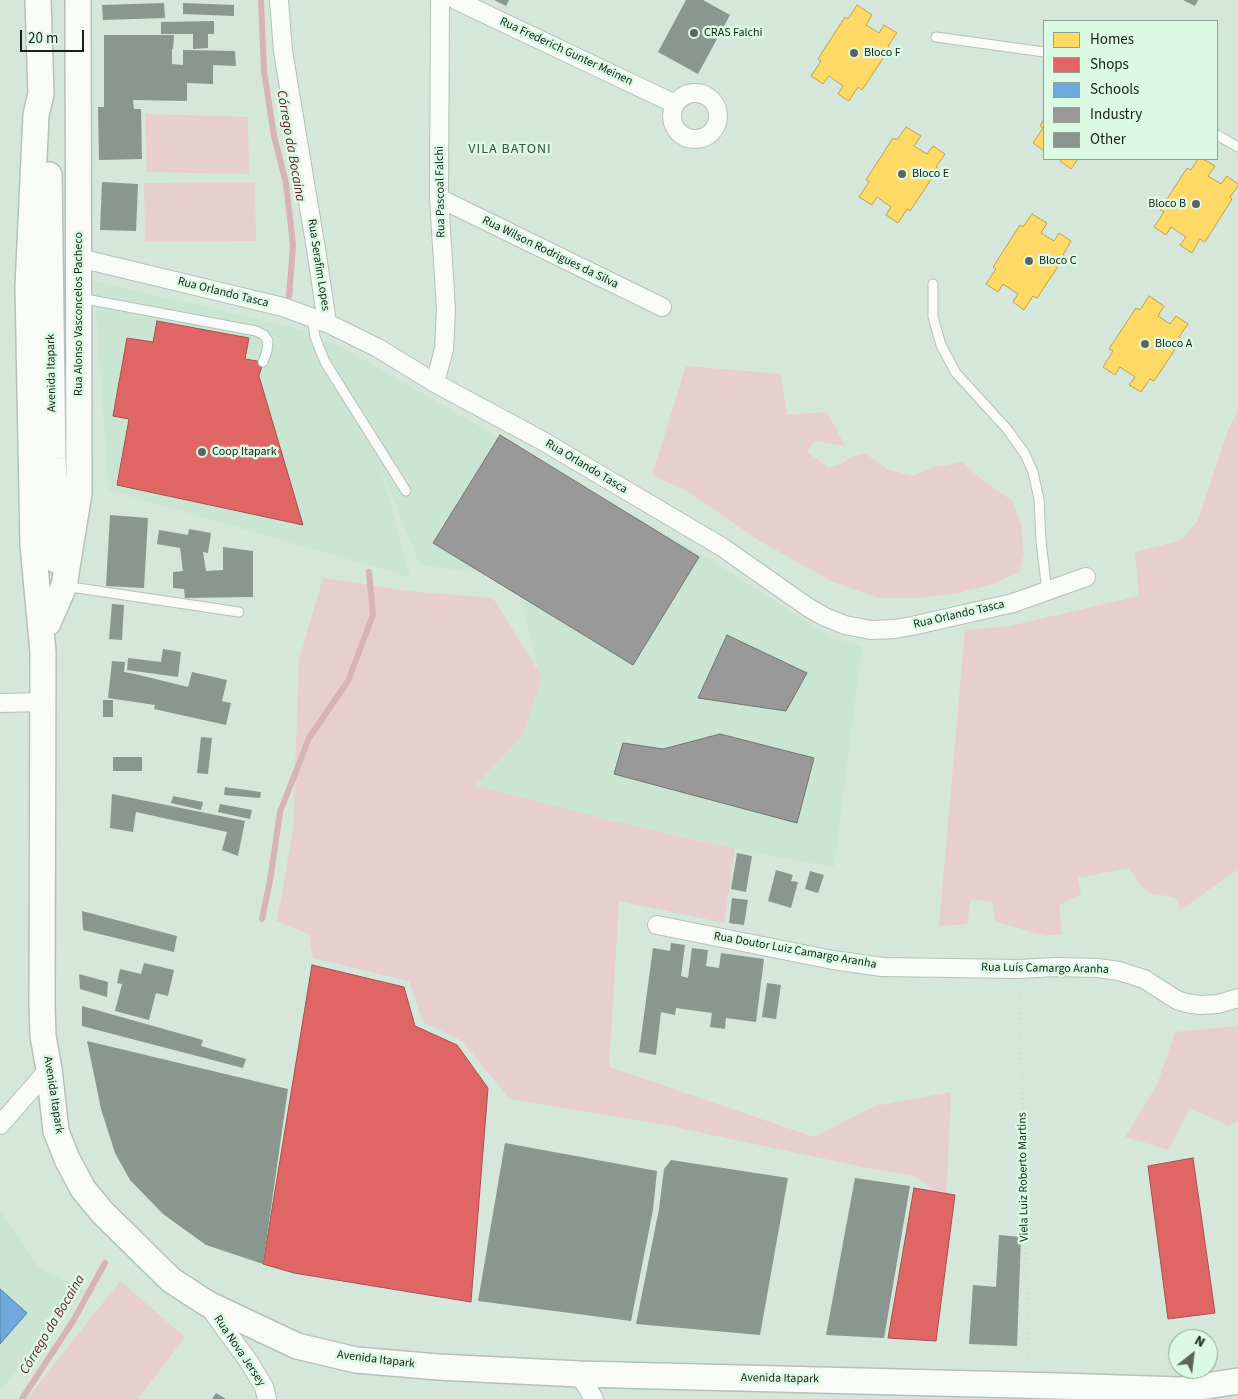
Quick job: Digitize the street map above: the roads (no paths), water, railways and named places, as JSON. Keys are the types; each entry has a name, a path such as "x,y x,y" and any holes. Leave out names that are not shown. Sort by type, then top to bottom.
{"main road":[{"name":"Avenida Itapark","path":"38,0 41,94 36,115 28,287 42,459 57,546 43,652"},
{"name":"Rua Alonso Vasconcelos Pacheco","path":"48,623 64,586 80,493 78,0"},
{"path":"42,459 80,458"},
{"name":"Avenida Itapark","path":"42,459 32,545 43,652 43,1036 56,1131 67,1159 83,1189 102,1212 172,1280 208,1304 297,1346 356,1360 438,1367 578,1374 1180,1390 1238,1381"}],"street":[{"name":"Rua Serafim Lopes","path":"279,0 283,51 318,255 319,320"},
{"name":"Rua Pascoal Falchi","path":"435,383 444,349 446,310 439,198 440,0"},
{"name":"Rua Frederich Gunter Meinen","path":"456,0 675,104"},
{"name":"Rua Wilson Rodrigues da Silva","path":"439,198 662,308"},
{"name":"Rua Orlando Tasca","path":"79,258 283,307 319,320 378,348 435,383 558,450 722,547 809,608 825,617 845,624 871,630 912,626 1012,603 1086,577"},
{"path":"0,702 44,702"},
{"name":"Rua Doutor Luiz Camargo Aranha","path":"657,925 833,960 882,967 964,968"},
{"name":"Rua Luís Camargo Aranha","path":"964,968 1019,970 1056,967 1098,968 1119,971 1144,979 1176,1000 1200,1005 1218,1004 1238,998"},
{"path":"0,1125 49,1069"},
{"name":"Rua Nova Jersey","path":"208,1304 249,1362 264,1387 267,1399"},
{"path":"578,1374 594,1399"}],"lane":[{"path":"936,37 1043,52"},
{"path":"1218,136 1238,147"},
{"path":"933,284 932,317 941,346 956,373 1006,429 1025,454 1032,472 1039,499 1047,592"},
{"path":"79,298 256,330 264,335 268,341 267,352 263,362"},
{"path":"319,320 314,337 324,362 406,491"},
{"path":"64,586 239,612"}],"waterway":[{"name":"Córrego da Bocaina","path":"261,0 264,71 274,136 286,183 293,245 289,296"},
{"name":"Córrego da Bocaina","path":"262,919 270,881 280,812 309,738 348,681 373,615 369,572"},
{"name":"Córrego da Bocaina","path":"22,1399 73,1321 105,1263"}],"place":[{"name":"CRAS Falchi","path":"694,33"},
{"name":"Bloco F","path":"854,53"},
{"name":"Bloco E","path":"902,174"},
{"name":"Bloco B","path":"1196,204"},
{"name":"Bloco C","path":"1029,261"},
{"name":"Bloco A","path":"1145,344"},
{"name":"Coop Itapark","path":"202,452"}],"district":[{"name":"VILA BATONI","path":"510,150"}]}
